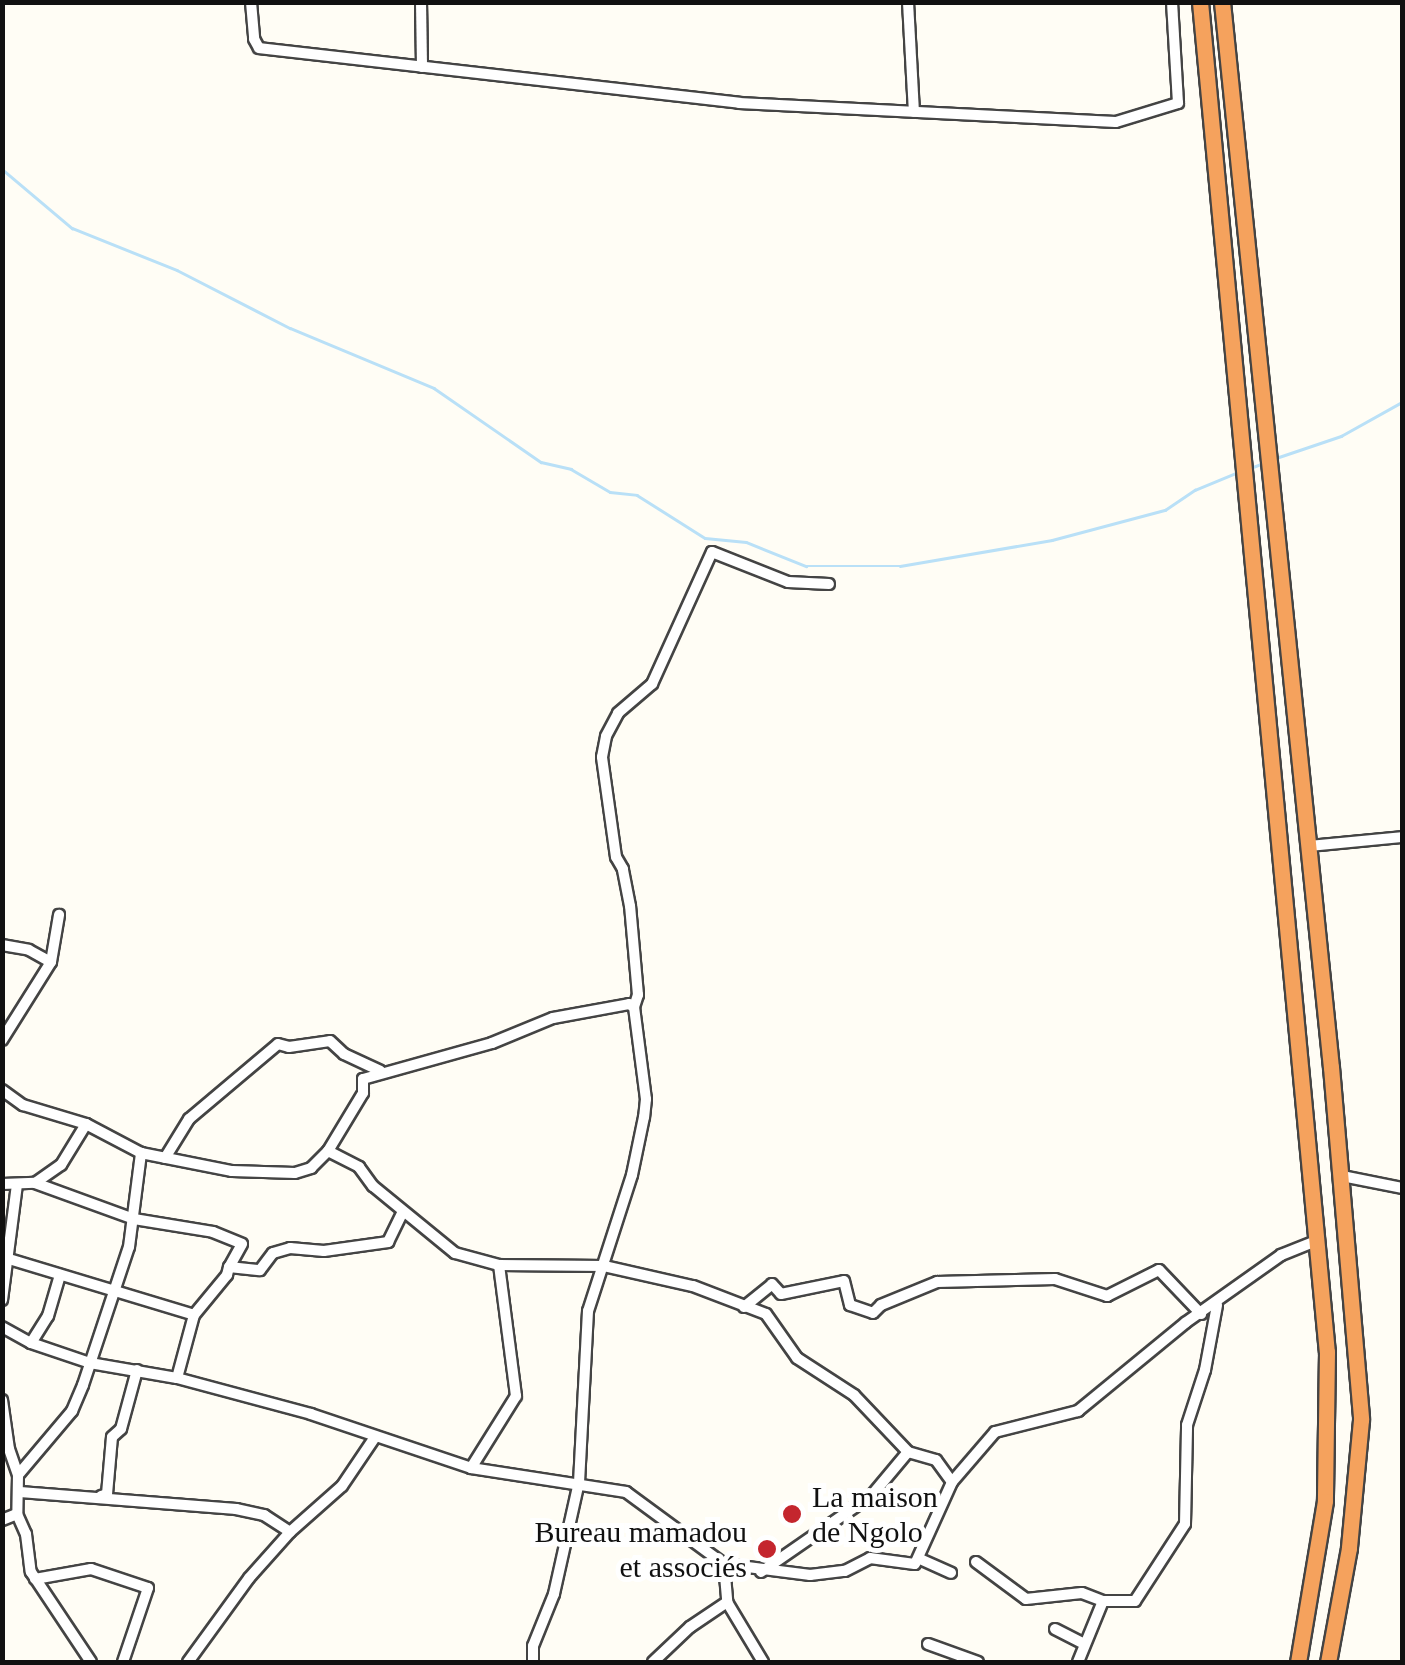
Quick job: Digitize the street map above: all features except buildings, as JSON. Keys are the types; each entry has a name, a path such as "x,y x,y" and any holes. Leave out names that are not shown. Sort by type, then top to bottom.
{"highway":[{"path":"1200,2 1238,437 1320,1240 1327,1352 1325,1501 1298,1662"},
{"path":"1222,2 1342,1176 1360,1420 1344,1583 1328,1662"}],"street":[{"path":"251,2 254,39 259,48 739,103 1116,122 1173,108 1180,94 1172,2"},
{"path":"421,2 422,67"},
{"path":"908,2 914,112"},
{"path":"533,1662 533,1646 554,1594 578,1482 588,1312 632,1175 645,1108 634,1008 638,994 630,906 624,869 616,857 602,758 606,736 618,713 652,684 712,552 788,582 830,584"},
{"path":"1309,846 1402,837"},
{"path":"2,1040 51,962 59,915"},
{"path":"3,946 29,950 51,962"},
{"path":"2,1090 38,1112 86,1124 141,1154 232,1171 295,1173 310,1168 328,1151 362,1094 364,1079 492,1043 553,1018 629,1004 634,1008"},
{"path":"164,1158 190,1119 278,1044 302,1046 330,1041 344,1054 382,1071"},
{"path":"35,1184 60,1165 86,1124"},
{"path":"328,1151 359,1168 373,1186 454,1252 499,1265 604,1266 693,1286 766,1314 797,1358 854,1395 908,1452 936,1460 952,1482"},
{"path":"18,1476 72,1411 116,1289 134,1219 141,1154"},
{"path":"1342,1176 1402,1188"},
{"path":"2,1184 35,1184 134,1219 213,1232 242,1244 227,1275 194,1316 177,1378"},
{"path":"2,1300 17,1184"},
{"path":"229,1267 260,1270 273,1253 290,1248 324,1251 388,1242 407,1214"},
{"path":"920,1559 952,1482 995,1432 1078,1411 1281,1255 1320,1240"},
{"path":"9,1259 194,1316"},
{"path":"471,1468 516,1396 499,1265"},
{"path":"744,1307 772,1284 780,1294 844,1281 850,1305 873,1313 880,1305 937,1282 1055,1279 1107,1296 1160,1270 1201,1314"},
{"path":"31,1343 48,1316 60,1275"},
{"path":"976,1562 1026,1599 1082,1593 1103,1601 1135,1601 1186,1524 1187,1425 1205,1370 1217,1305"},
{"path":"2,1326 31,1343 90,1363 177,1378 311,1414 471,1468 626,1492 724,1564 761,1572 810,1575 920,1559 951,1573"},
{"path":"101,1496 107,1494 112,1437 121,1429 138,1370"},
{"path":"4,1406 20,1492 16,1514 35,1579 90,1662"},
{"path":"188,1662 290,1532 342,1486 375,1437"},
{"path":"761,1572 872,1495 908,1452"},
{"path":"20,1492 246,1511 264,1515 290,1532"},
{"path":"2,1520 16,1514"},
{"path":"724,1564 727,1602 763,1662"},
{"path":"35,1579 91,1570 146,1586 150,1592 138,1611 123,1662"},
{"path":"1078,1662 1103,1601"},
{"path":"653,1662 690,1627 727,1602"},
{"path":"1055,1629 1084,1644"},
{"path":"928,1644 978,1662"}],"waterway":[{"path":"2,169 72,228 177,270 290,328 434,388 541,462 571,469 610,492 637,495 705,538 746,542 806,566 900,566 1052,540 1165,510 1195,490 1236,473"},
{"path":"1276,458 1341,436 1402,402"},
{"path":"1248,469 1264,463"}],"place":[{"name":"La maison de Ngolo","path":"792,1514"},
{"name":"Bureau mamadou et associés","path":"767,1549"}]}
